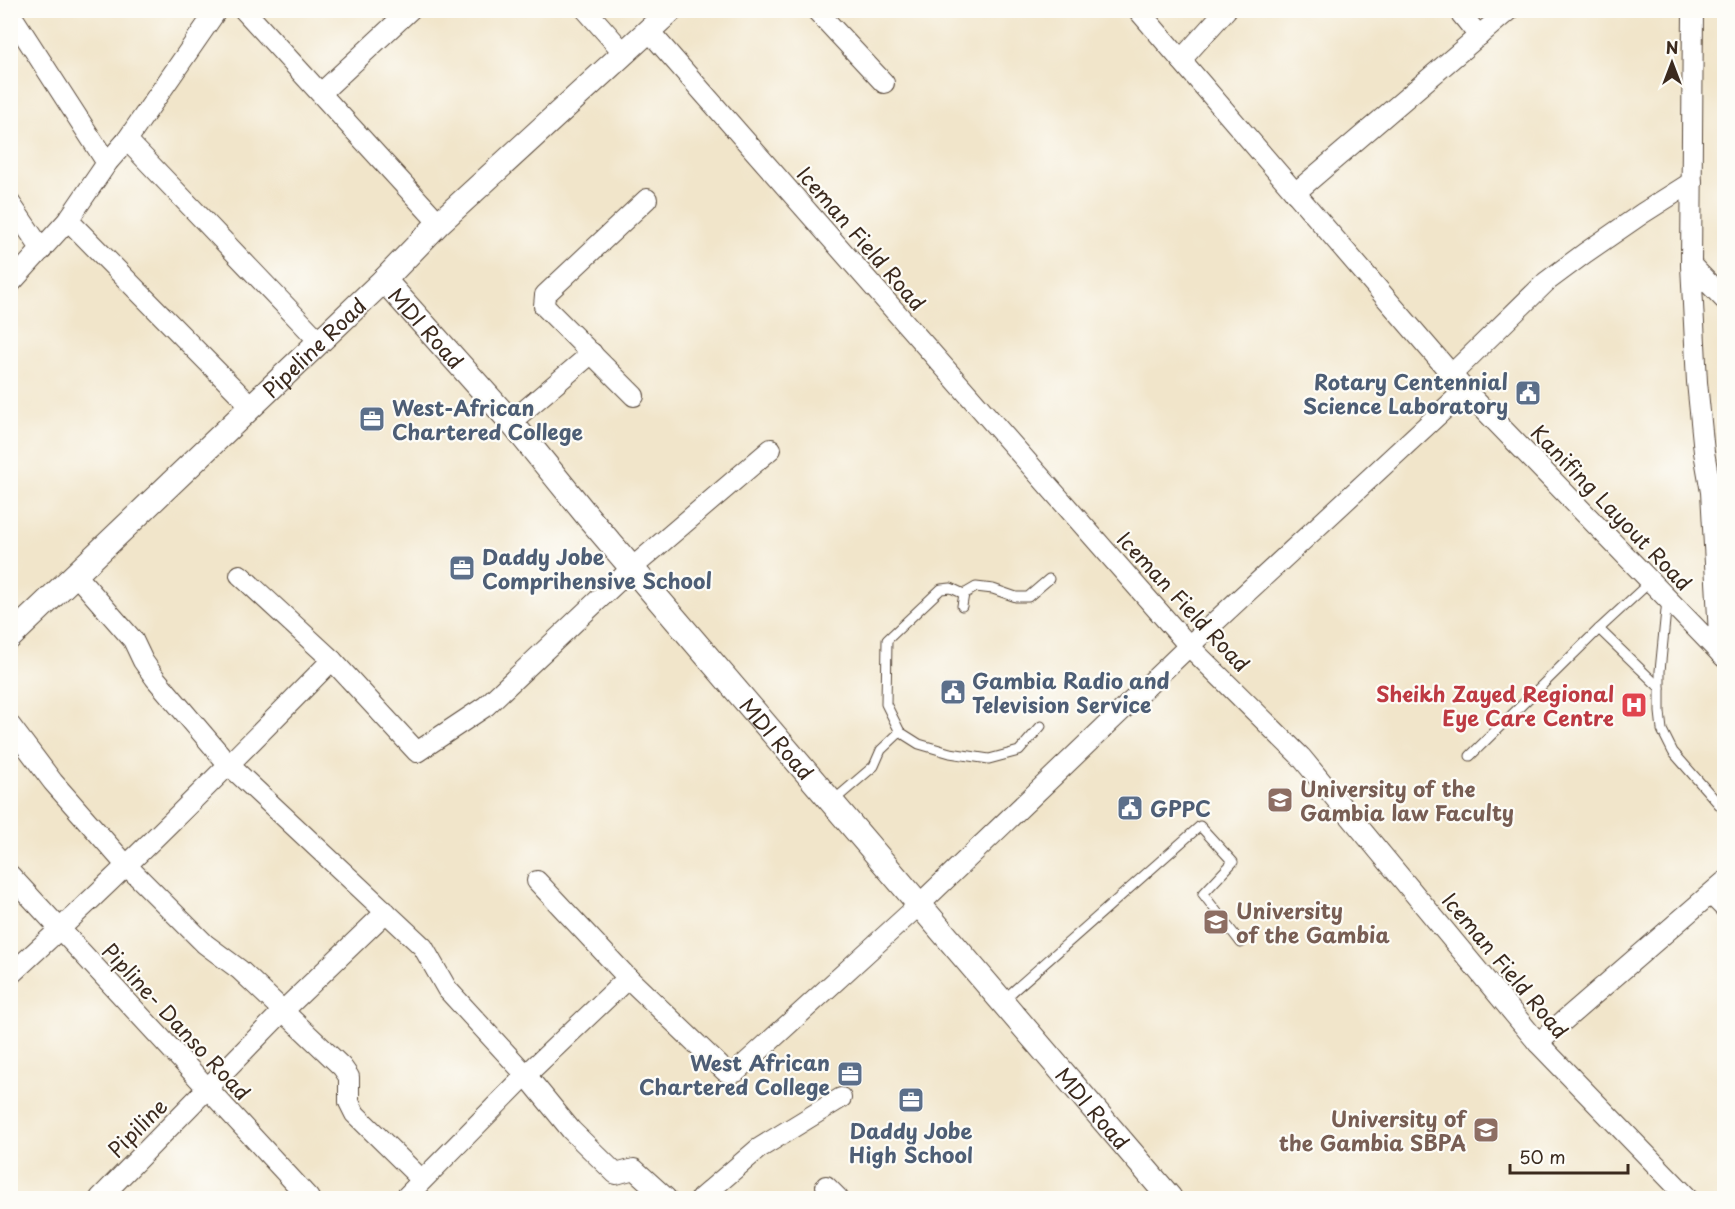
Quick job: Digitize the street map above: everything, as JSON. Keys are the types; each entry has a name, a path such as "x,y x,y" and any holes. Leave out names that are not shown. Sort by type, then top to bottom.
{"street":[{"path":"10,284 68,220 107,163 127,140 217,10"},
{"path":"244,10 439,223"},
{"path":"321,93 410,10"},
{"path":"586,10 624,54"},
{"name":"Pipeline Road","path":"10,637 320,342 439,223 671,10"},
{"path":"816,10 884,83"},
{"name":"Kanifing Layout Road","path":"1138,10 1465,390 1722,655"},
{"path":"1181,60 1226,10"},
{"path":"1458,10 1479,36"},
{"path":"1295,193 1509,10"},
{"path":"1693,10 1691,265 1697,382 1704,452 1711,492 1722,655"},
{"path":"10,13 107,163"},
{"name":"Iceman Field Road","path":"649,31 1189,646 1301,757 1538,1042 1688,1198"},
{"path":"127,140 320,342"},
{"path":"1452,374 1546,282 1633,219 1692,182"},
{"path":"634,396 544,306 545,295 647,199"},
{"path":"10,203 42,250"},
{"path":"68,220 251,406"},
{"path":"1691,265 1725,299"},
{"name":"MDI Road","path":"384,280 511,422 589,518 1170,1198"},
{"path":"511,422 592,353"},
{"path":"537,881 628,978 725,1071 736,1072 920,904 1189,646 1465,390"},
{"path":"240,575 332,660 417,752 486,706 632,568 771,449"},
{"path":"76,575 133,639 143,661 155,678 229,765 423,947 447,989 526,1075 571,1130 616,1174 634,1169 666,1198"},
{"path":"10,975 60,930 229,765 332,660"},
{"path":"10,724 53,782 126,865 205,945 240,969 342,1067 349,1077 350,1102 355,1114 422,1180"},
{"name":"Pipline- Danso Road","path":"10,874 309,1198"},
{"path":"1538,1042 1725,882"},
{"name":"Pipiline","path":"100,1198 283,1011 386,912"},
{"path":"405,1198 526,1075 628,978"},
{"path":"701,1198 758,1149 841,1098"}],"lane":[{"path":"964,594 976,587 993,589 1016,597 1028,597 1048,579"},
{"path":"1470,756 1599,628 1650,582"},
{"path":"964,594 951,588 941,590 887,639 885,704 900,732 919,744 950,753 989,759 1019,751 1041,726"},
{"path":"962,606 964,594"},
{"path":"1667,598 1660,688 1662,730 1673,752 1725,810"},
{"path":"1599,628 1660,688"},
{"path":"832,802 874,766 881,750 900,732"},
{"path":"1002,1001 1200,826 1233,862 1203,894 1241,944"},
{"path":"1707,898 1725,915"}],"place":[{"name":"Rotary Centennial Science Laboratory","path":"1528,393"},
{"name":"West-African Chartered College","path":"372,419"},
{"name":"Daddy Jobe Comprihensive School","path":"462,568"},
{"name":"Gambia Radio and Television Service","path":"953,692"},
{"name":"Sheikh Zayed Regional Eye Care Centre","path":"1634,705"},
{"name":"University of the Gambia law Faculty","path":"1280,800"},
{"name":"GPPC","path":"1130,808"},
{"name":"University of the Gambia","path":"1216,922"},
{"name":"West African Chartered College","path":"850,1074"},
{"name":"Daddy Jobe High School","path":"911,1100"},
{"name":"University of the Gambia SBPA","path":"1486,1130"}]}
